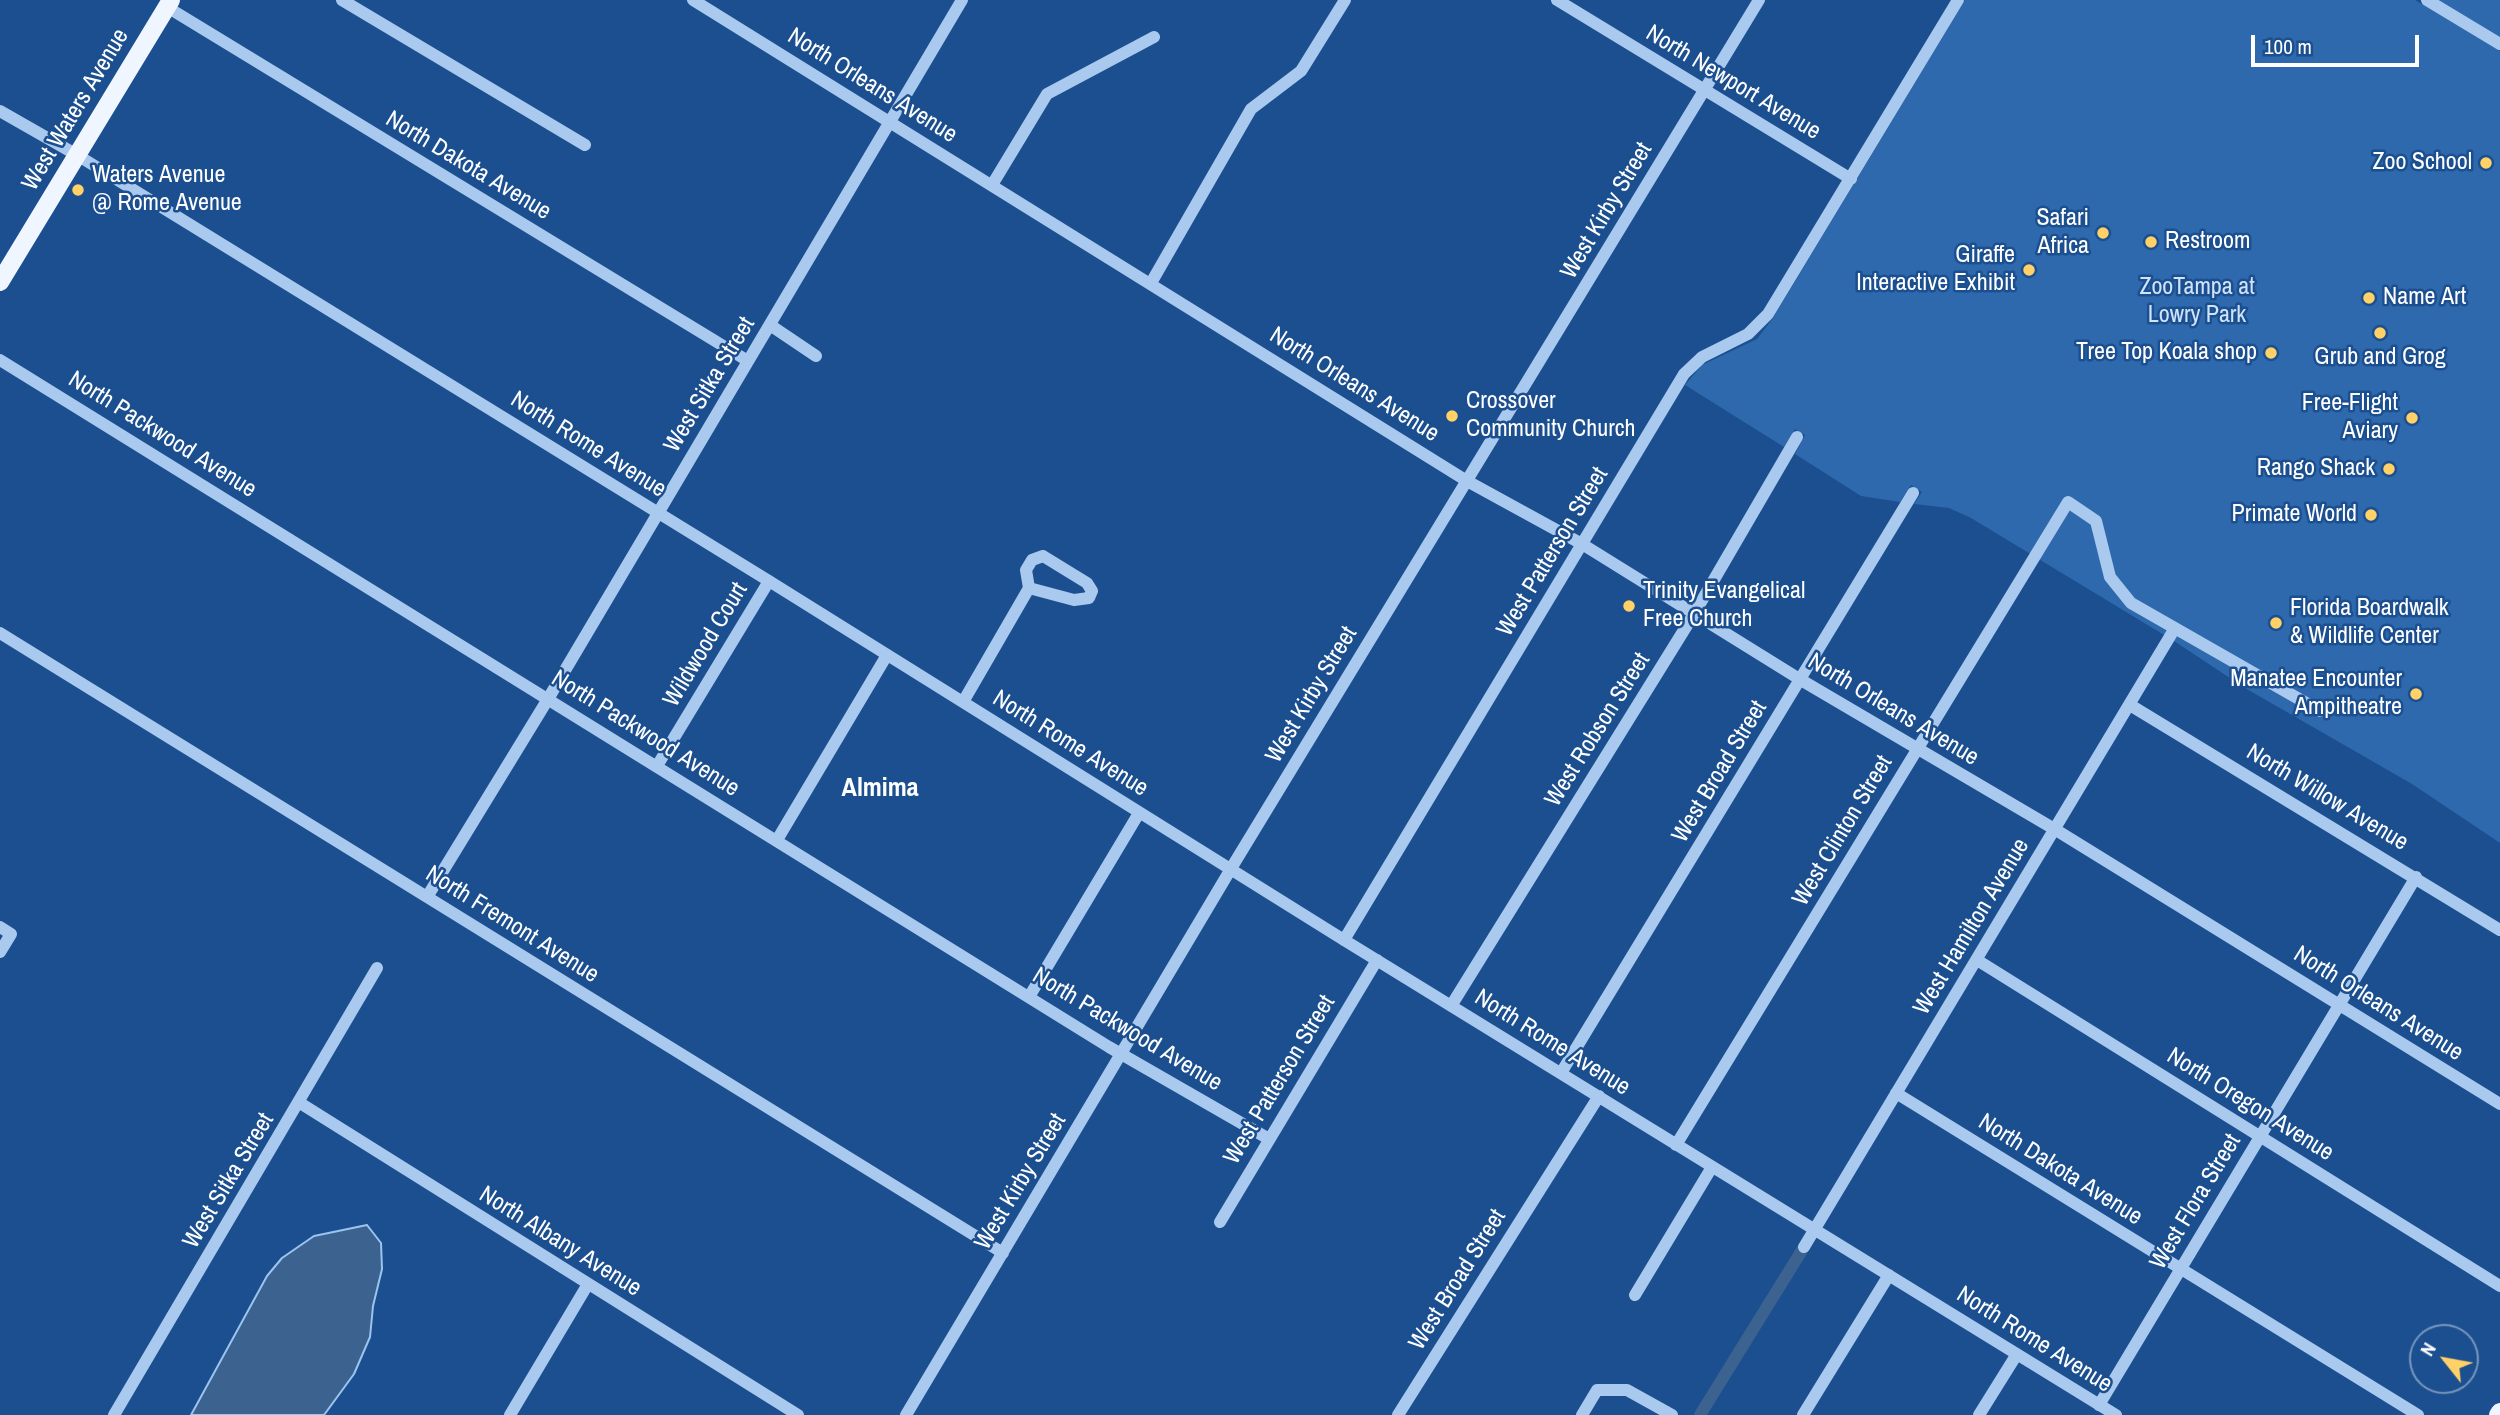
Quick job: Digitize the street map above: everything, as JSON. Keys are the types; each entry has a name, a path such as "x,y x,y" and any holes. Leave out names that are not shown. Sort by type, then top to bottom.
{"main road":[{"name":"West Waters Avenue","path":"0,282 169,4"}],"street":[{"path":"342,0 585,145"},
{"name":"North Orleans Avenue","path":"693,0 1467,481 1582,544 1801,680 2056,830 2500,1104"},
{"name":"West Sitka Street","path":"426,897 548,699 962,0"},
{"path":"1151,283 1251,108 1301,71 1345,0"},
{"name":"North Newport Avenue","path":"1557,0 1851,179"},
{"name":"West Kirby Street","path":"906,1415 1231,870 1759,0"},
{"name":"West Patterson Street","path":"1344,940 1684,374 1702,357 1741,338 1762,321 1958,0"},
{"path":"2427,0 2500,44"},
{"name":"North Dakota Avenue","path":"169,4 748,361"},
{"path":"992,185 1048,94 1154,37"},
{"name":"North Rome Avenue","path":"0,111 77,155 659,513 1344,940 2116,1415"},
{"path":"769,325 816,356"},
{"name":"North Packwood Avenue","path":"0,360 1029,997 1269,1139"},
{"name":"West Robson Street","path":"1451,1006 1694,614 1797,438"},
{"name":"West Broad Street","path":"1561,1073 1913,493"},
{"name":"West Clinton Street","path":"1676,1145 2068,502 2096,521 2110,578 2131,603 2175,628"},
{"path":"962,702 1029,588 1026,570 1032,560 1042,556 1082,578 1092,592 1089,598 1079,601 1029,588"},
{"name":"Wildwood Court","path":"657,766 769,581"},
{"path":"2175,628 2320,711"},
{"name":"West Hamilton Avenue","path":"1804,1247 2175,628"},
{"name":"North Fremont Avenue","path":"0,633 1003,1253"},
{"path":"777,840 887,655"},
{"name":"North Willow Avenue","path":"2130,705 2500,930"},
{"path":"1029,997 1139,813"},
{"name":"West Flora Street","path":"2099,1405 2416,877"},
{"path":"0,952 6,930"},
{"name":"West Patterson Street","path":"1220,1222 1377,960"},
{"name":"North Oregon Avenue","path":"1977,960 2500,1286"},
{"name":"West Sitka Street","path":"114,1415 377,968"},
{"name":"North Dakota Avenue","path":"1896,1093 2418,1415"},
{"name":"West Broad Street","path":"1398,1415 1599,1096"},
{"name":"North Albany Avenue","path":"300,1103 798,1415"},
{"path":"1635,1295 1712,1167"},
{"path":"1803,1415 1889,1275"},
{"path":"510,1415 588,1284"},
{"path":"1979,1415 2017,1353"},
{"path":"1582,1415 1597,1390 1627,1390 1672,1415"}],"green space":[{"name":"ZooTampa at Lowry Park","path":"1965,0 2415,0 2500,51 2500,843 2412,784 2245,688 2174,641 1971,518 1949,508 1914,504 1922,492 1911,485 1900,502 1861,496 1795,454 1805,435 1795,429 1784,447 1685,385 1702,365 1757,339 1773,318"},
{"path":"2436,0 2500,0 2500,38"}],"shaded area":[{"path":"367,1225 381,1243 382,1269 373,1306 370,1337 354,1374 324,1415 191,1415 267,1276 282,1258 314,1236"}],"waterway":[{"path":"1700,1415 1804,1247"}],"place":[{"name":"Zoo School","path":"2486,163"},
{"name":"Waters Avenue @ Rome Avenue","path":"78,190"},
{"name":"Safari Africa","path":"2103,233"},
{"name":"Restroom","path":"2151,242"},
{"name":"Giraffe Interactive Exhibit","path":"2029,270"},
{"name":"Name Art","path":"2369,298"},
{"name":"Grub and Grog","path":"2380,333"},
{"name":"Tree Top Koala shop","path":"2271,353"},
{"name":"Crossover Community Church","path":"1452,416"},
{"name":"Free-Flight Aviary","path":"2412,418"},
{"name":"Rango Shack","path":"2389,469"},
{"name":"Primate World","path":"2371,515"},
{"name":"Trinity Evangelical Free Church","path":"1629,606"},
{"name":"Florida Boardwalk & Wildlife Center","path":"2276,623"},
{"name":"Manatee Encounter Ampitheatre","path":"2416,694"}],"district":[{"name":"Almima","path":"880,789"}]}
